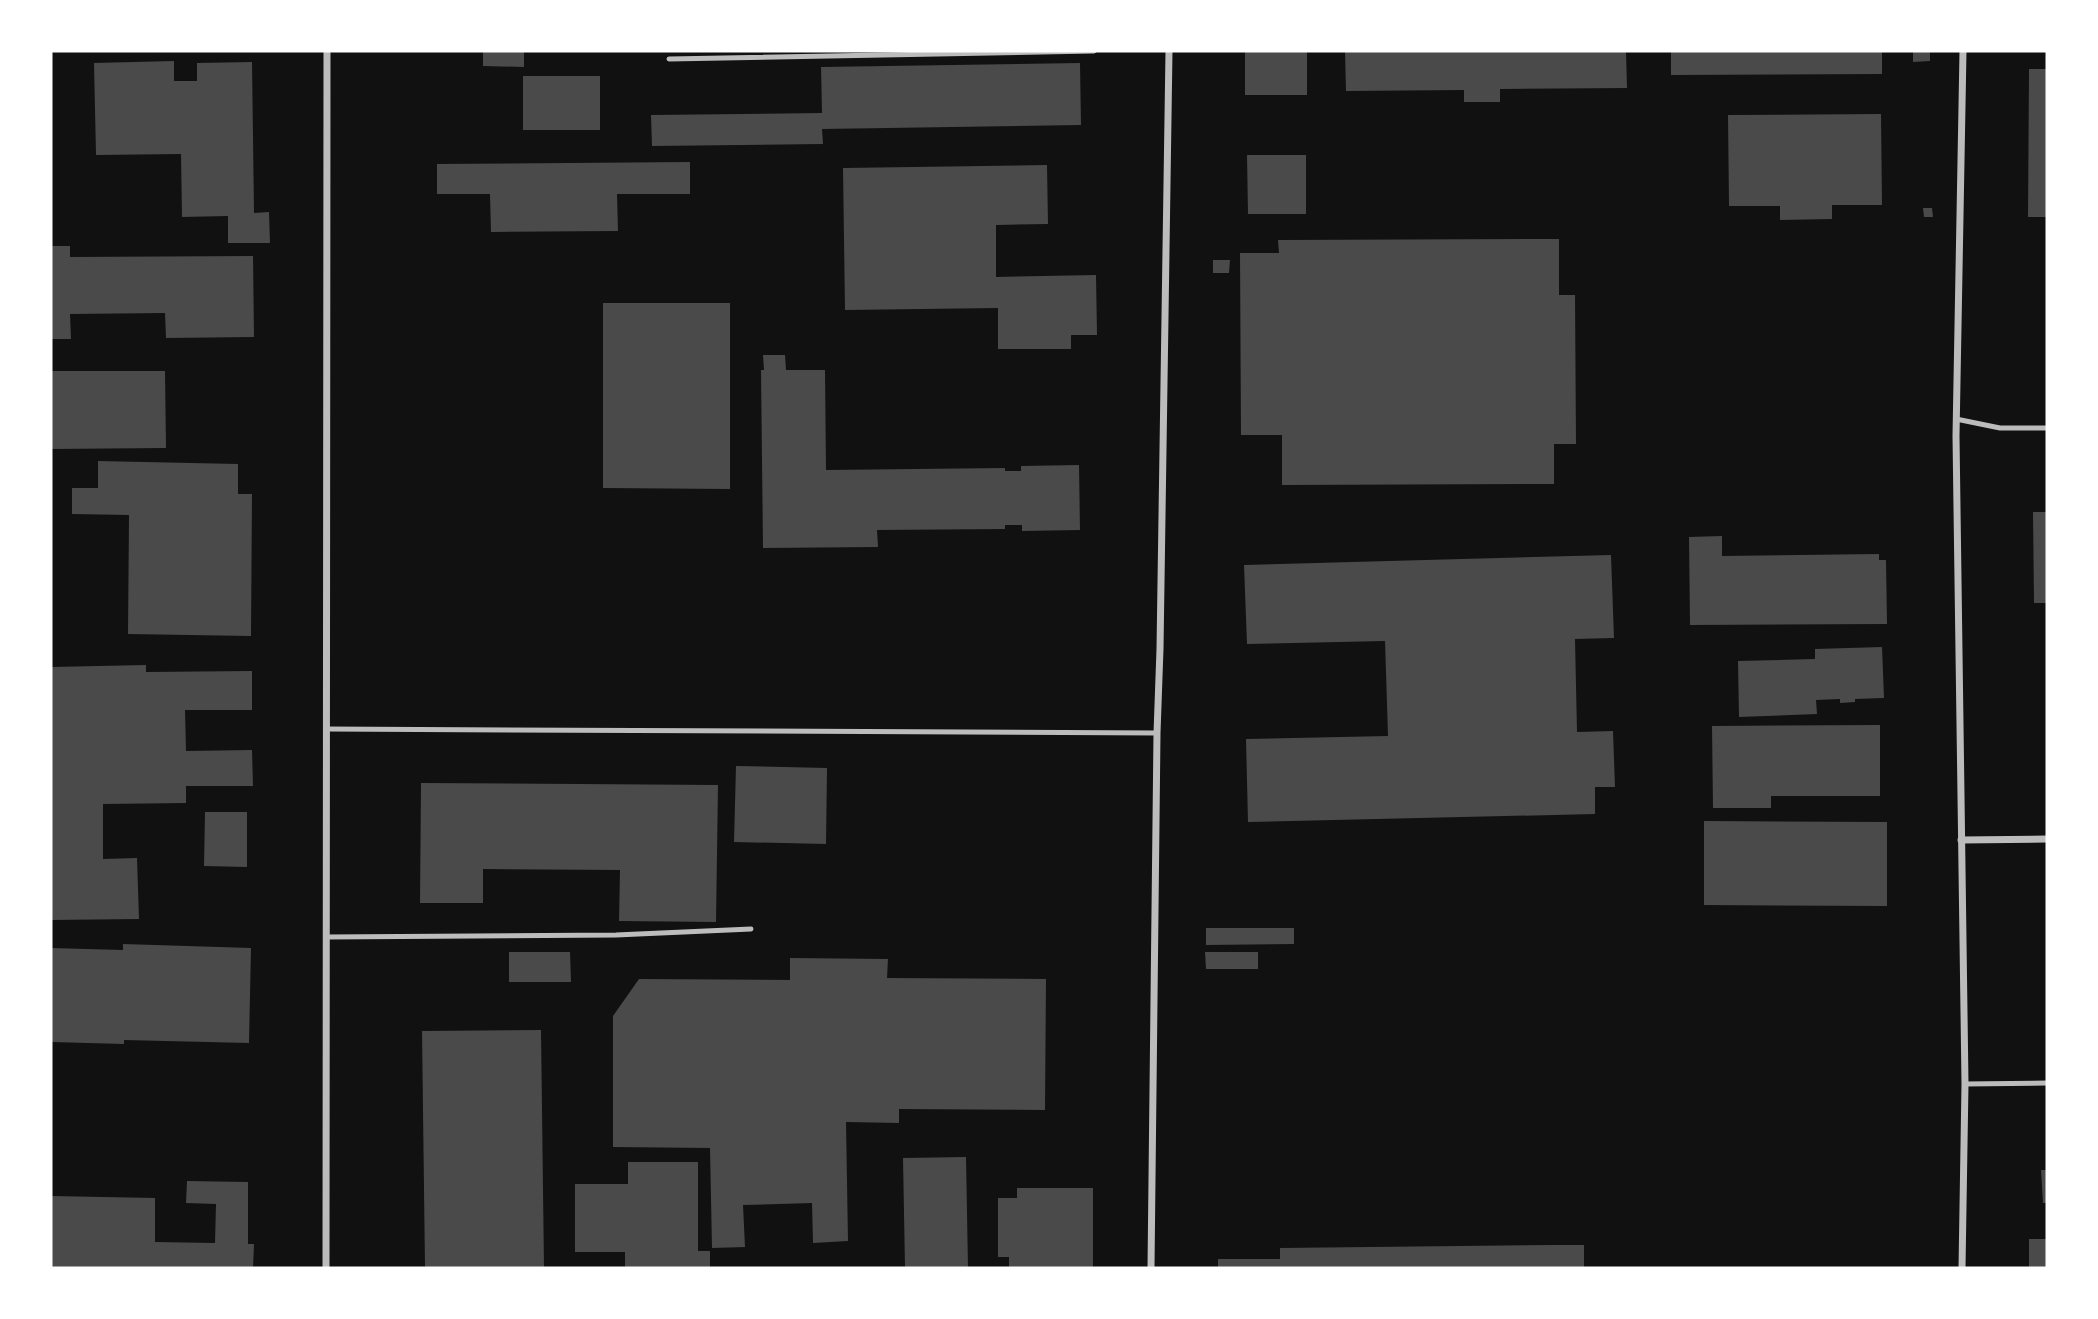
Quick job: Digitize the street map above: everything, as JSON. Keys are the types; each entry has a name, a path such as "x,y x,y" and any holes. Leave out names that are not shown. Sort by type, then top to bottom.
{"street":[{"path":"326,1268 327,51"},
{"path":"1151,1268 1169,51"},
{"path":"1962,1268 1965,1084 1956,419 1963,51"},
{"path":"1961,840 2047,839"}],"lane":[{"path":"669,59 1094,51"},
{"path":"1956,419 2000,428 2047,428"},
{"path":"326,729 1157,733"},
{"path":"326,937 616,935 751,929"},
{"path":"1965,1084 2047,1083"}],"building":[{"path":"483,51 524,51 524,67 483,66"},
{"path":"1245,51 1307,51 1307,95 1245,95"},
{"path":"1345,51 1626,51 1627,88 1500,89 1500,102 1464,102 1464,90 1346,91"},
{"path":"1671,51 1882,51 1882,74 1671,75"},
{"path":"1913,51 1930,51 1930,61 1913,62"},
{"path":"174,61 174,81 197,81 197,63 252,62 254,213 269,212 270,243 228,243 228,216 182,217 181,154 96,155 94,63"},
{"path":"1080,63 1081,125 822,129 823,144 652,146 651,115 822,113 821,67"},
{"path":"2029,69 2047,69 2047,217 2028,217"},
{"path":"523,76 600,76 600,130 523,130"},
{"path":"1881,114 1882,205 1832,205 1832,219 1780,220 1780,206 1729,206 1728,115"},
{"path":"1247,155 1306,155 1306,214 1248,214"},
{"path":"690,162 690,194 617,194 618,231 491,232 490,194 437,194 437,164"},
{"path":"1047,165 1048,224 996,225 996,277 1096,275 1097,335 1071,335 1071,349 998,349 998,308 845,310 843,168"},
{"path":"1923,208 1932,208 1933,217 1924,217"},
{"path":"1559,239 1559,295 1575,295 1576,444 1554,444 1554,484 1282,485 1282,435 1241,435 1240,253 1279,253 1278,240"},
{"path":"51,246 70,246 70,257 253,256 254,337 166,338 165,313 70,314 71,339 51,339"},
{"path":"1213,260 1230,260 1229,273 1213,273"},
{"path":"603,303 730,303 730,489 603,488"},
{"path":"763,355 785,355 786,370 825,370 826,470 1005,468 1005,471 1021,471 1021,466 1079,465 1080,530 1022,531 1022,525 1005,525 1005,529 877,530 878,547 763,548"},
{"path":"51,371 165,371 166,448 51,449"},
{"path":"98,461 238,464 238,494 252,494 251,636 128,634 129,515 72,514 72,488 98,488"},
{"path":"2033,512 2047,512 2047,603 2034,603"},
{"path":"1722,536 1722,556 1879,554 1879,560 1886,560 1887,624 1690,625 1689,537"},
{"path":"1611,555 1614,638 1575,639 1577,732 1613,731 1615,787 1595,787 1595,814 1248,822 1246,739 1388,736 1385,641 1247,644 1244,565"},
{"path":"1882,647 1884,698 1855,699 1855,702 1840,703 1840,699 1816,700 1817,714 1739,717 1738,661 1815,659 1815,649"},
{"path":"146,665 146,672 252,671 252,710 185,710 186,751 252,750 253,786 186,786 186,803 103,804 103,859 137,858 139,919 51,920 51,667"},
{"path":"1880,725 1880,796 1771,796 1771,808 1713,808 1712,726"},
{"path":"736,766 827,768 826,844 734,842"},
{"path":"421,783 718,785 716,922 619,921 620,870 483,869 483,903 420,903"},
{"path":"205,812 247,812 247,867 204,866"},
{"path":"1704,821 1887,822 1887,906 1704,905"},
{"path":"1206,928 1294,928 1294,944 1206,945"},
{"path":"123,944 251,948 249,1043 124,1040 124,1044 51,1042 51,948 123,950"},
{"path":"509,952 570,952 571,982 509,982"},
{"path":"1205,952 1258,952 1258,969 1206,969"},
{"path":"790,958 888,959 887,978 1046,979 1045,1110 899,1109 899,1123 846,1122 848,1241 813,1243 812,1203 743,1205 745,1247 712,1248 710,1148 613,1147 613,1016 639,979 790,980"},
{"path":"541,1030 544,1268 425,1268 422,1031"},
{"path":"966,1157 968,1268 905,1268 903,1158"},
{"path":"628,1162 698,1162 698,1251 710,1251 710,1268 625,1268 625,1252 575,1252 575,1184 628,1184"},
{"path":"2041,1170 2047,1170 2047,1203 2043,1203"},
{"path":"187,1181 248,1182 248,1244 254,1244 253,1268 51,1268 51,1196 155,1198 155,1242 215,1243 216,1204 186,1203"},
{"path":"1017,1188 1093,1188 1093,1268 1009,1268 1009,1257 998,1257 998,1198 1017,1198"},
{"path":"2029,1239 2047,1239 2047,1268 2029,1268"},
{"path":"1584,1245 1584,1268 1218,1268 1218,1259 1280,1259 1280,1248"}]}
